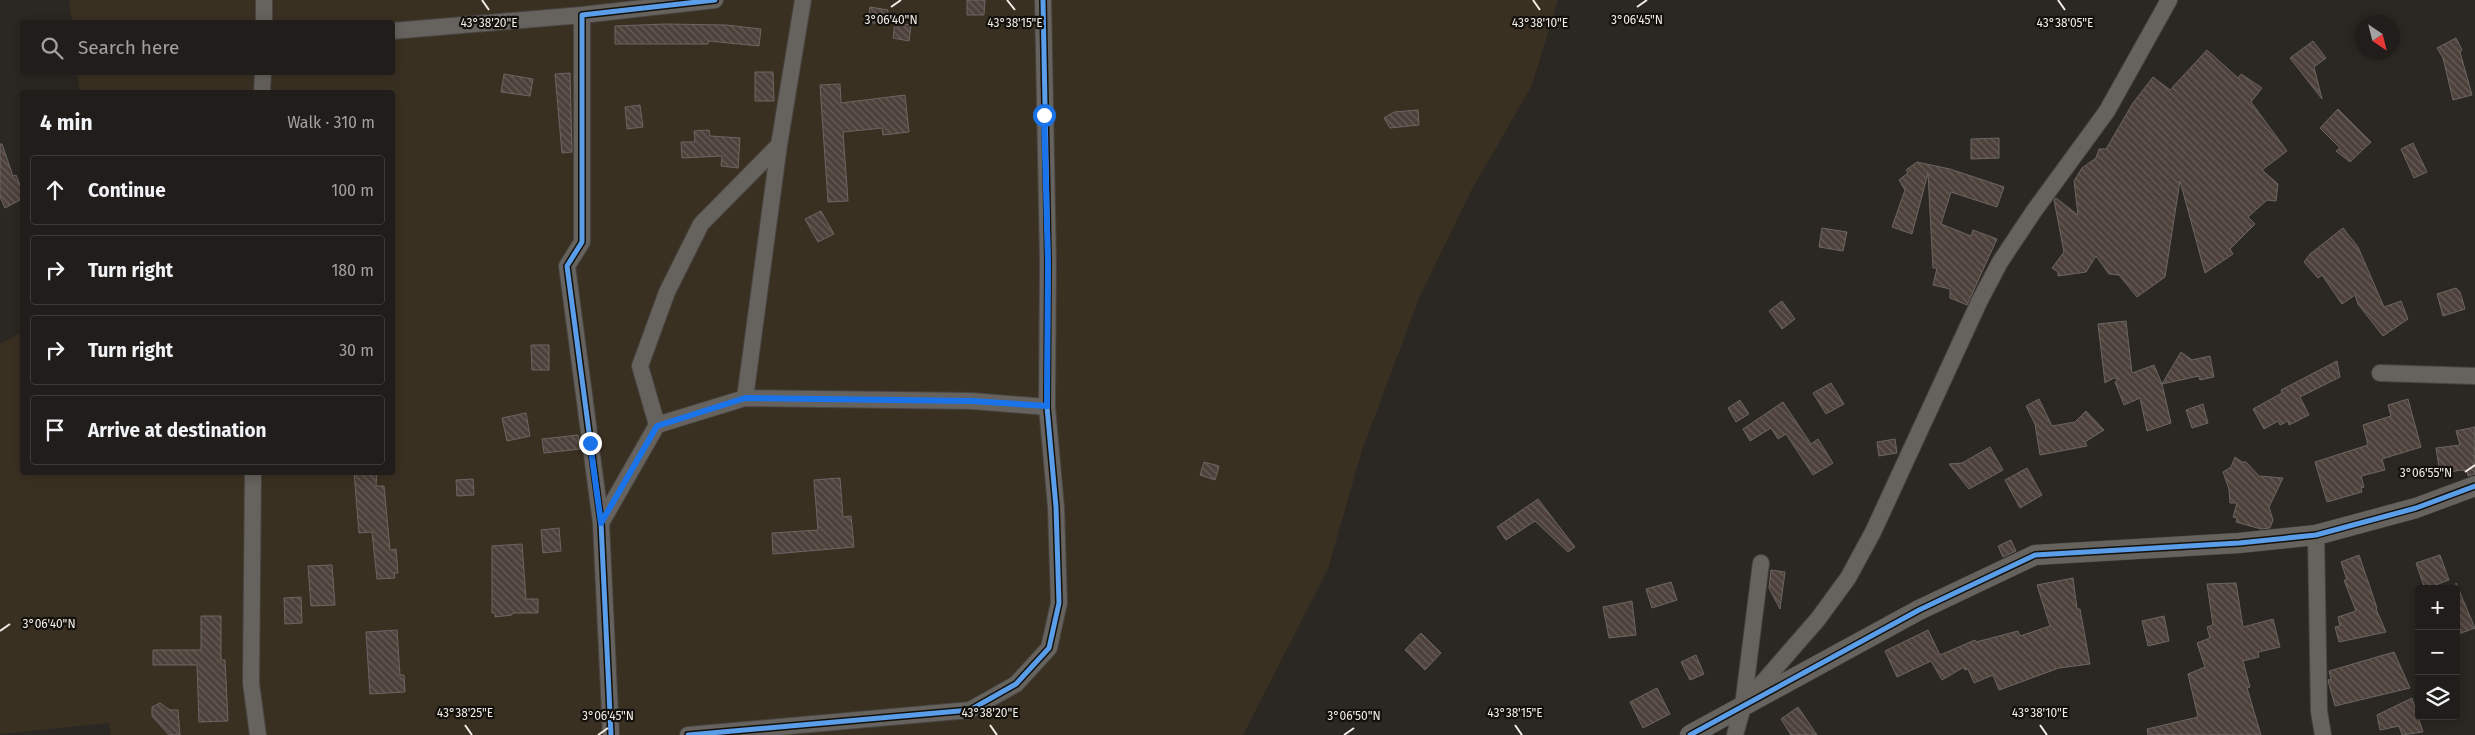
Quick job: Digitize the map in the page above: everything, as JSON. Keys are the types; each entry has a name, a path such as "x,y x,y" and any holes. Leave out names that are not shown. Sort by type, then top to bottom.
{"street":[{"path":"264,0 264,20"},
{"path":"395,31 582,15 715,0"},
{"path":"745,398 780,145 803,0"},
{"path":"688,735 970,710 1016,684 1049,648 1060,603 1056,507 1047,406 1048,262 1043,0"},
{"path":"1743,706 1818,619 1848,578 1873,532 1980,300 2000,262 2034,211 2107,111 2169,0"},
{"path":"582,15 582,242 567,266 601,523 611,735"},
{"path":"262,90 263,75"},
{"path":"657,426 640,366 667,292 701,224 780,145"},
{"path":"2380,372 2475,376"},
{"path":"601,523 657,426 745,398 972,401 1047,406"},
{"path":"253,475 251,683 258,735"},
{"path":"1690,735 1919,610 2034,555 2239,544 2316,535 2416,508 2475,486"},
{"path":"2316,535 2320,711 2323,735"},
{"path":"1735,735 1743,706 1761,563"}],"shaded area":[{"path":"69,0 1558,0 1532,85 1471,191 1419,298 1362,450 1328,569 1243,735 111,735 109,723 0,734 0,344 20,333 20,475 395,475 395,90 80,90 77,75 395,75 395,20 72,20"}],"building":[{"path":"967,0 985,0 984,15 967,15"},
{"path":"870,7 888,10 887,25 868,22"},
{"path":"895,23 911,25 909,41 893,38"},
{"path":"666,24 726,25 761,29 759,46 709,41 708,44 615,44 615,26"},
{"path":"2456,38 2462,50 2460,52 2472,95 2453,100 2443,58 2437,48"},
{"path":"2313,41 2326,58 2314,67 2322,99 2290,58"},
{"path":"2207,50 2238,78 2241,74 2262,88 2251,102 2287,151 2262,170 2278,184 2276,201 2267,200 2248,217 2255,224 2230,249 2233,254 2205,273 2180,181 2165,277 2137,297 2119,275 2109,274 2096,256 2086,272 2058,276 2058,272 2052,268 2064,252 2054,200 2056,198 2078,215 2074,181 2082,168 2096,158 2099,149 2106,149 2133,103 2153,77 2170,90"},
{"path":"755,72 773,72 774,101 755,101"},
{"path":"570,73 572,152 562,153 555,74"},
{"path":"504,74 533,79 530,96 501,92"},
{"path":"840,84 841,103 905,95 909,132 883,135 882,128 843,132 848,201 828,202 820,85"},
{"path":"640,105 643,127 627,129 625,107"},
{"path":"2338,109 2371,142 2350,162 2336,151 2340,148 2320,128"},
{"path":"1418,110 1419,125 1390,128 1384,118 1394,112"},
{"path":"709,130 710,136 740,138 738,168 721,166 722,156 682,158 681,142 695,142 694,131"},
{"path":"1999,138 1999,158 1971,159 1971,139"},
{"path":"2413,143 2427,172 2414,178 2401,149"},
{"path":"0,144 2,144 13,176 16,175 20,184 20,200 5,208 0,197"},
{"path":"1917,162 1950,169 2004,187 1997,207 1951,192 1941,224 1971,236 1973,230 1997,239 1967,305 1950,298 1950,289 1933,285 1937,268 1933,268 1928,173 1912,234 1892,227 1905,190 1899,180 1908,173 1906,170"},
{"path":"821,211 834,234 818,242 805,219"},
{"path":"1822,228 1847,232 1843,251 1819,247"},
{"path":"2343,228 2358,247 2384,307 2401,301 2408,319 2383,336 2358,304 2355,295 2342,304 2322,275 2318,278 2304,262 2310,254"},
{"path":"2456,288 2460,292 2465,309 2443,316 2437,294"},
{"path":"1782,301 1795,319 1782,329 1769,311"},
{"path":"2126,321 2132,373 2154,365 2162,384 2171,423 2147,431 2140,398 2124,405 2115,382 2118,379 2114,378 2105,383 2098,324"},
{"path":"531,345 549,345 549,370 532,370"},
{"path":"2181,352 2192,360 2210,356 2214,377 2200,380 2199,376 2162,384"},
{"path":"2337,361 2340,377 2300,397 2309,415 2289,425 2288,421 2280,425 2278,421 2264,429 2253,409 2282,393 2281,390"},
{"path":"1831,383 1844,404 1826,414 1813,393"},
{"path":"2039,399 2052,426 2075,422 2086,411 2104,430 2085,442 2087,446 2040,455 2035,424 2026,406"},
{"path":"2408,399 2421,447 2382,459 2385,470 2361,476 2364,487 2361,488 2362,492 2327,502 2315,462 2368,445 2363,425 2391,416 2388,405"},
{"path":"1740,400 1749,414 1736,422 1728,408"},
{"path":"1783,402 1811,444 1818,439 1833,463 1813,475 1786,434 1778,439 1771,428 1750,441 1743,429"},
{"path":"2203,404 2208,423 2192,428 2186,410"},
{"path":"526,413 530,436 507,441 502,418"},
{"path":"2475,427 2475,474 2468,476 2467,471 2461,470 2440,474 2436,448 2460,445 2456,431"},
{"path":"578,435 580,449 544,453 542,439"},
{"path":"1895,439 1897,453 1879,456 1877,442"},
{"path":"1990,447 2003,470 1969,489 1949,464 1962,463"},
{"path":"2235,457 2242,462 2246,462 2259,476 2283,478 2269,507 2273,520 2270,528 2261,529 2236,522 2237,518 2233,517 2237,503 2230,503 2229,489 2223,472 2231,467"},
{"path":"1204,462 1219,466 1215,480 1200,475"},
{"path":"2027,468 2042,495 2020,508 2005,480"},
{"path":"354,475 377,475 376,486 384,486 390,550 396,549 398,573 394,573 395,578 377,579 372,532 359,533"},
{"path":"840,478 843,517 851,516 854,547 773,554 772,533 818,530 814,480"},
{"path":"473,479 474,495 457,496 456,480"},
{"path":"1538,499 1575,547 1568,552 1535,521 1506,540 1497,527"},
{"path":"559,528 561,551 543,553 541,530"},
{"path":"2011,540 2016,551 2003,557 1998,546"},
{"path":"522,544 526,599 538,599 538,613 512,613 512,615 495,617 495,613 492,613 492,546"},
{"path":"2359,555 2376,609 2386,632 2339,642 2335,627 2340,626 2338,617 2356,611 2344,580 2347,580 2341,562"},
{"path":"2440,555 2449,580 2436,585 2424,585 2416,563"},
{"path":"332,565 335,605 311,606 308,566"},
{"path":"1771,570 1785,572 1780,609 1769,588"},
{"path":"2073,578 2077,609 2080,609 2090,664 2059,668 1999,690 1993,675 1974,683 1968,669 1965,670 1964,667 1942,680 1931,661 1897,677 1885,651 1928,630 1940,655 1975,640 1976,642 2018,631 2020,636 2050,626 2037,585"},
{"path":"1671,582 1677,600 1652,608 1646,589"},
{"path":"2236,583 2243,627 2273,619 2280,647 2258,652 2259,657 2243,661 2250,687 2247,688 2261,735 2148,735 2147,729 2198,717 2188,674 2205,667 2197,643 2210,638 2207,627 2213,625 2207,584"},
{"path":"2460,592 2475,628 2460,634"},
{"path":"301,597 302,623 285,624 284,598"},
{"path":"1632,601 1636,635 1609,638 1603,607"},
{"path":"201,616 221,616 221,660 225,660 228,721 199,722 197,665 153,665 153,650 201,650"},
{"path":"2164,616 2169,641 2148,646 2142,621"},
{"path":"397,630 400,675 404,675 405,692 370,694 366,632"},
{"path":"1421,633 1441,653 1425,670 1405,650"},
{"path":"2394,652 2410,688 2335,706 2328,680 2331,679 2329,671"},
{"path":"1696,655 1704,674 1690,680 1681,662"},
{"path":"1657,688 1670,714 1643,728 1630,702"},
{"path":"2412,698 2415,707 2415,720 2419,720 2423,732 2402,735 2399,726 2380,730 2377,715"},
{"path":"160,703 170,710 178,710 180,735 169,735 152,716 152,707"},
{"path":"1798,707 1817,735 1791,735 1781,719"}],"cycle path":[{"path":"611,735 601,523 567,266 582,242 582,15 715,0"},
{"path":"688,735 970,710 1016,684 1049,648 1059,603 1056,507 1047,407 1048,262 1043,0"},
{"path":"1690,735 1919,610 2035,555 2239,543 2316,535 2416,508 2475,486"}],"route":[{"path":"590,443 601,523 657,426 745,398 972,401 1047,406 1048,262 1044,115"}]}
